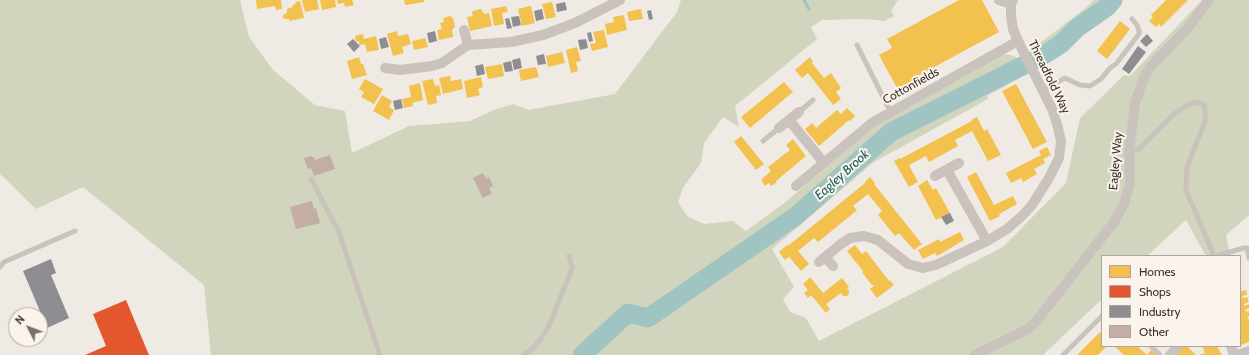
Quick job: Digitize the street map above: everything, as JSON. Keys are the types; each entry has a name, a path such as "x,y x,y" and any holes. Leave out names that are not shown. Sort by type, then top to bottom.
{"street":[{"path":"385,68 399,75 442,63 468,45 510,42 543,34 575,23 620,0"},
{"path":"999,0 1012,2"},
{"name":"Eagley Way","path":"975,355 1028,329 1035,323 1114,222 1124,204 1130,183 1129,153 1135,103 1144,77 1150,66 1188,28 1209,0"},
{"name":"Threadfold Way","path":"833,266 822,259 850,238 864,236 878,240 901,260 908,264 923,268 936,265 987,241 1007,229 1032,205 1050,178 1059,158 1061,141 1052,109 1020,45 1012,22 1012,2"},
{"path":"464,30 468,45"},
{"name":"Cottonfields","path":"796,186 873,122 1020,45"},
{"path":"779,128 799,112"},
{"path":"789,120 824,162"},
{"path":"935,176 959,163"},
{"path":"947,170 987,241"},
{"path":"1170,355 1177,347"},
{"path":"1238,355 1249,351"}],"lane":[{"path":"1043,90 1065,78 1080,85 1090,86 1102,78 1110,68 1116,64 1139,34 1137,25 1132,19"},
{"path":"857,45 891,113"},
{"path":"799,112 813,100"},
{"path":"1129,153 1140,148 1174,114 1193,102 1204,104 1206,119 1187,167 1186,190 1213,255"},
{"path":"764,140 779,128"},
{"path":"311,179 339,232 380,355"},
{"path":"0,267 4,262 75,231"},
{"path":"1220,255 1247,248 1249,258"},
{"path":"523,355 536,345 548,328 571,272 572,267 569,256"},
{"path":"1063,355 1101,317"},
{"path":"1152,347 1160,355"}],"green space":[{"path":"0,0 240,0 249,37 273,70 315,105 345,111 352,153 409,126 470,121 496,109 514,104 528,110 615,94 677,12 681,0 898,0 891,11 894,16 884,21 863,19 822,20 811,27 817,39 735,106 739,127 723,117 704,143 701,163 683,188 678,202 687,216 704,224 733,221 746,231 783,204 875,126 1004,54 1015,56 1025,75 987,96 988,99 874,162 772,249 794,287 783,299 790,312 806,318 819,341 1003,247 1066,183 1080,118 1124,75 1130,76 1202,0 1249,0 1249,215 1226,235 1229,250 1222,255 1205,255 1186,220 1148,255 1101,255 1101,300 1043,355 211,355 204,285 83,187 36,209 0,174"},
{"path":"1094,0 1122,0 1116,2 1100,19 1094,21 1039,66 1031,50"}],"building: Homes":[{"path":"256,0 281,0 282,9 276,10 275,6 257,9"},
{"path":"302,0 317,0 319,9 305,12"},
{"path":"320,0 335,0 336,7 322,10"},
{"path":"337,0 352,0 354,5 345,7 344,3 338,4"},
{"path":"404,0 424,0 424,2 406,5"},
{"path":"959,0 982,0 999,32 912,79 917,89 902,97 879,55 892,48 887,39"},
{"path":"1166,0 1188,0 1161,27 1159,24 1156,27 1149,21 1153,17 1151,15"},
{"path":"300,1 304,18 289,21 289,19 283,18 283,15 287,13 287,9 293,7 292,5 296,4 295,2"},
{"path":"552,2 556,17 546,19 542,4"},
{"path":"506,6 508,12 502,13 504,24 494,26 491,9"},
{"path":"531,6 535,23 522,26 518,9"},
{"path":"481,9 484,14 489,13 492,26 470,31 467,17 473,16 473,11"},
{"path":"641,9 643,19 629,21 627,12"},
{"path":"624,15 627,30 607,35 605,24 614,22 613,17"},
{"path":"450,16 453,18 455,27 452,30 453,37 439,40 437,30 442,29 440,23 444,22 443,18"},
{"path":"1120,21 1130,29 1107,59 1097,51"},
{"path":"604,30 608,47 592,51 590,44 596,43 593,32"},
{"path":"397,31 398,36 408,34 411,44 402,47 404,53 393,56 387,34"},
{"path":"363,34 364,39 376,36 379,50 367,52 365,44 359,45 359,41 356,42 355,36"},
{"path":"425,38 428,47 414,50 412,41"},
{"path":"577,47 581,61 576,62 578,71 571,73 566,50"},
{"path":"562,52 565,63 548,67 546,56"},
{"path":"359,57 367,75 352,79 347,61"},
{"path":"810,57 813,62 812,63 824,78 831,73 841,88 836,92 841,99 833,105 808,73 802,78 795,70"},
{"path":"502,64 504,76 488,79 485,67"},
{"path":"536,67 539,77 521,81 519,70"},
{"path":"450,76 451,81 461,79 463,89 443,94 439,78"},
{"path":"481,77 483,87 478,89 480,95 467,98 464,81"},
{"path":"365,79 383,89 374,104 361,97 364,92 359,89"},
{"path":"433,79 435,86 439,85 441,95 436,96 437,103 428,105 422,81"},
{"path":"784,82 793,92 750,128 741,117"},
{"path":"420,83 423,100 412,103 413,106 404,108 402,99 411,97 409,86"},
{"path":"1016,84 1047,142 1033,149 1002,91"},
{"path":"382,95 392,101 389,107 394,110 389,120 373,111"},
{"path":"847,108 855,116 819,146 805,129 812,123 816,128 837,110 841,114"},
{"path":"977,117 984,131 987,129 1001,155 988,161 972,131 955,140 958,146 929,162 926,156 909,165 918,182 909,187 894,161"},
{"path":"741,136 764,164 756,170 734,142"},
{"path":"793,139 806,156 776,181 777,182 771,186 769,183 765,186 761,180 771,171 768,167 790,150 786,145"},
{"path":"1047,147 1051,155 1043,159 1045,163 1034,169 1037,174 1023,182 1021,178 1011,183 1006,173 1041,155 1039,151"},
{"path":"976,172 994,205 1013,196 1017,204 990,221 967,177"},
{"path":"870,177 922,244 914,250 899,233 895,236 878,215 882,211 868,194 853,206 857,210 850,216 818,242 814,238 798,251 809,264 801,271 789,257 785,260 779,252 865,183"},
{"path":"927,180 933,190 936,188 950,213 936,220 918,186"},
{"path":"960,232 964,240 937,256 935,253 923,259 918,250 939,239 940,242"},
{"path":"855,245 862,254 866,251 889,281 890,280 894,285 877,298 870,289 874,286 867,279 862,272 863,271 847,251"},
{"path":"810,277 823,293 842,278 849,287 847,288 849,294 847,296 843,296 841,293 826,304 830,309 826,313 811,295 808,298 804,293 808,290 803,284"},
{"path":"1246,290 1247,295 1242,296 1243,298 1247,297 1249,302 1244,304 1244,306 1249,304 1249,308 1245,310 1246,312 1249,311 1249,316 1247,317 1249,319 1249,342 1241,345 1241,292"},
{"path":"1100,332 1101,347 1106,347 1098,355 1077,355"},
{"path":"1115,347 1138,347 1147,355 1124,355"},
{"path":"1183,347 1188,347 1196,355 1175,355"},
{"path":"1202,347 1218,347 1222,355 1199,355 1205,353"},
{"path":"1151,350 1156,355 1147,355"}],"building: Shops":[{"path":"126,300 149,355 85,355 106,346 93,314"}],"building: Industry":[{"path":"565,2 567,10 557,12 556,4"},
{"path":"542,9 544,19 536,21 534,11"},
{"path":"651,10 653,19 649,20 647,11"},
{"path":"519,16 521,25 513,27 511,17"},
{"path":"509,18 512,28 507,29 505,19"},
{"path":"435,31 437,41 429,43 427,33"},
{"path":"591,32 593,41 589,42 587,33"},
{"path":"1147,34 1153,41 1146,47 1140,41"},
{"path":"386,37 389,47 381,49 379,39"},
{"path":"353,39 360,46 354,52 347,44"},
{"path":"586,39 588,48 580,50 578,40"},
{"path":"1138,46 1146,52 1129,74 1122,69"},
{"path":"544,54 546,64 538,65 536,56"},
{"path":"520,58 522,68 514,70 512,60"},
{"path":"511,61 513,71 505,72 503,63"},
{"path":"483,64 485,74 477,76 475,66"},
{"path":"401,99 403,108 395,110 393,101"},
{"path":"950,213 954,221 946,225 941,217"},
{"path":"51,259 56,273 51,275 69,318 48,328 48,307 38,307 23,271"}],"building: Other":[{"path":"330,155 335,169 314,176 311,168 308,169 304,158 312,156 315,160"},
{"path":"483,173 486,179 489,177 493,186 489,188 492,193 483,198 473,178"},
{"path":"312,201 314,209 316,208 320,223 296,229 290,207"}],"waterway":[{"path":"804,0 809,9"},
{"name":"Eagley Brook","path":"582,355 628,313 648,318 796,216 891,132 1042,56 1061,44 1077,28 1107,7 1113,0"}]}
